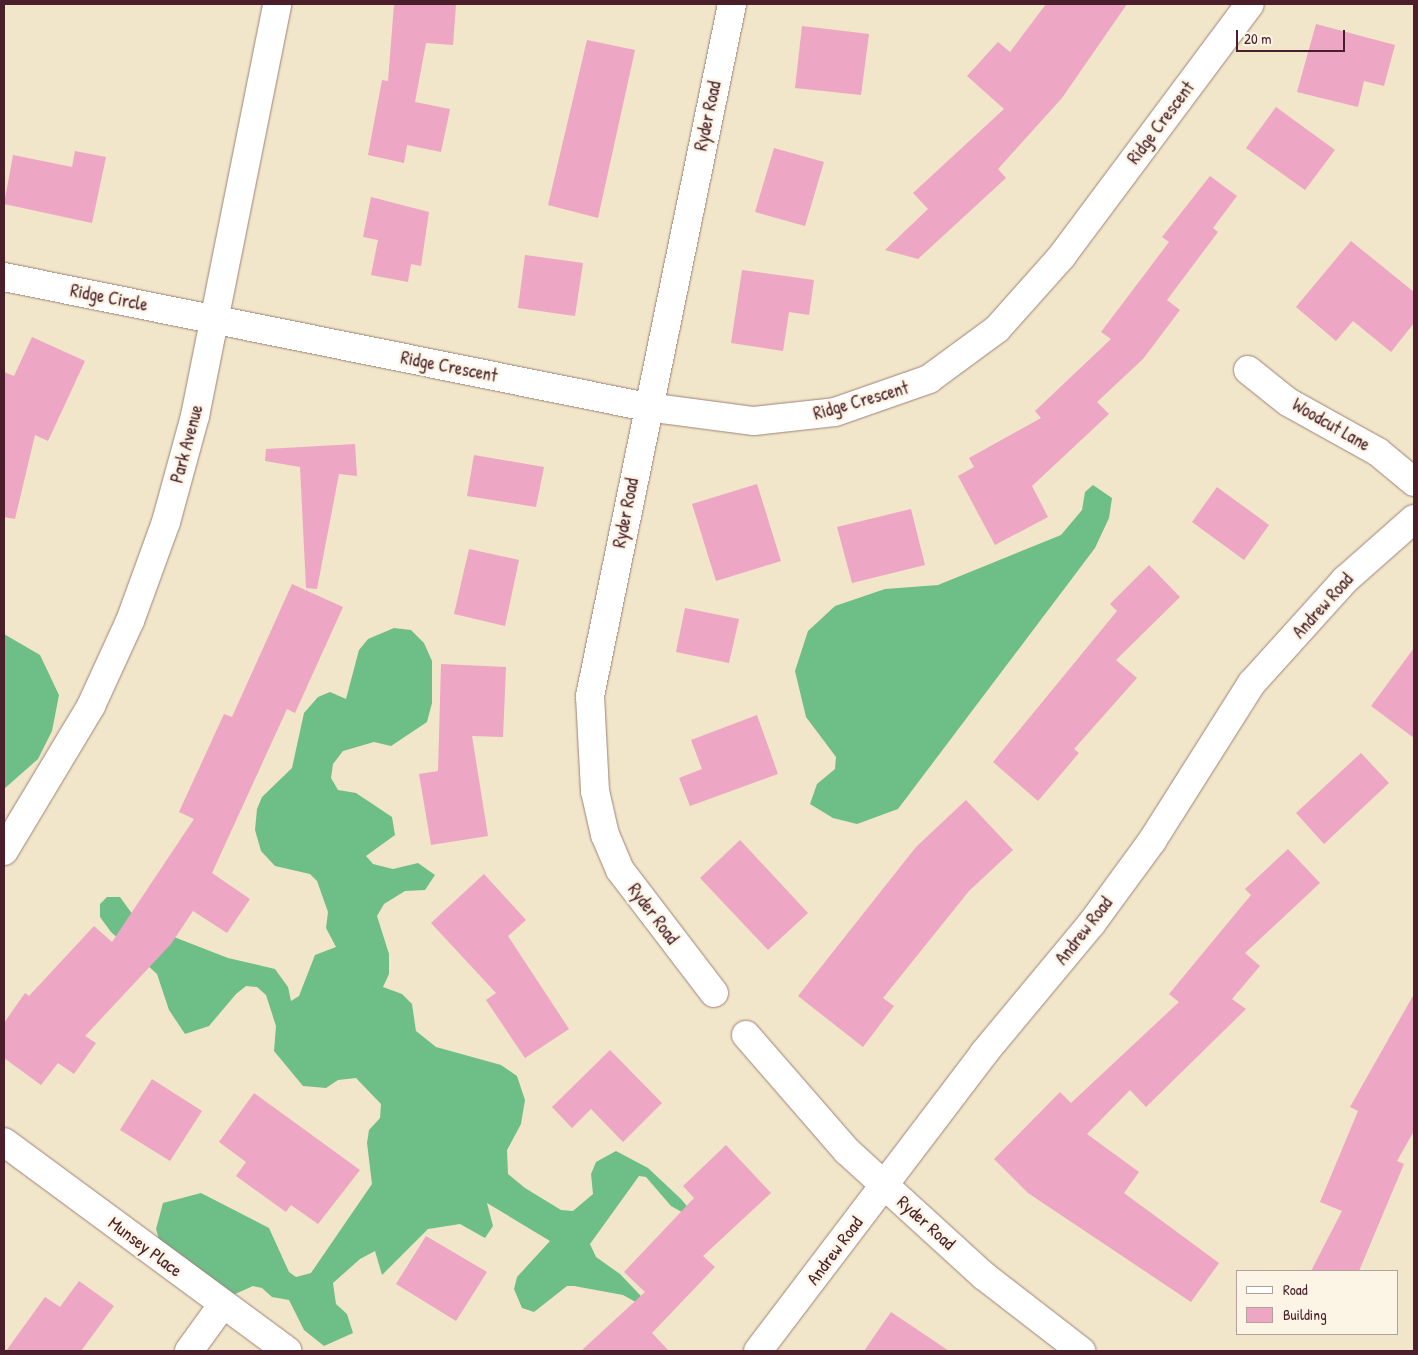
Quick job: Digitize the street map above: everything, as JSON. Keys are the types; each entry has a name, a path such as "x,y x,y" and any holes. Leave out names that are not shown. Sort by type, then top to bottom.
{"street":[{"name":"Park Avenue","path":"4,851 82,722 130,621 168,514 195,416 277,4"},
{"name":"Ryder Road","path":"714,993 620,870 594,791 593,673 732,4"},
{"name":"Ridge Crescent","path":"214,320 647,407 754,422 799,418 900,392 957,362 997,329 1062,256 1250,4"},
{"name":"Ridge Circle","path":"4,277 214,320"},
{"name":"Woodcut Lane","path":"1248,370 1288,402 1378,452 1414,482"},
{"name":"Andrew Road","path":"758,1351 984,1053 1092,923 1152,841 1252,682 1346,580 1414,519"},
{"name":"Ryder Road","path":"746,1035 811,1112 885,1185 984,1276 1081,1351"},
{"name":"Munsey Place","path":"4,1142 287,1351"},
{"path":"188,1351 224,1304"}],"green space":[{"path":"1093,485 1112,498 1109,518 1095,548 898,809 857,824 833,818 810,804 817,784 835,769 836,757 806,717 795,671 808,631 835,606 885,589 938,585 1061,535 1082,510 1085,492"},
{"path":"394,628 411,630 424,643 432,661 432,703 427,722 391,746 374,742 343,751 333,764 331,778 338,790 356,793 392,817 395,835 366,856 373,864 393,869 418,863 435,875 425,890 405,891 384,904 377,916 389,954 389,974 383,987 402,994 412,1004 416,1031 436,1047 501,1065 517,1076 525,1100 521,1124 507,1150 508,1174 525,1188 561,1210 573,1211 593,1194 591,1174 596,1162 616,1151 648,1168 681,1199 700,1222 671,1206 646,1177 639,1176 590,1244 596,1257 620,1274 659,1315 623,1295 574,1286 567,1286 534,1312 522,1308 514,1289 517,1277 550,1241 487,1203 493,1226 485,1238 460,1224 428,1229 382,1275 375,1251 360,1259 333,1283 336,1304 347,1314 353,1333 324,1346 304,1330 289,1300 272,1297 262,1288 253,1286 215,1303 160,1243 156,1229 163,1203 201,1193 269,1228 289,1272 296,1277 311,1273 372,1184 367,1143 369,1130 380,1118 381,1104 356,1078 338,1080 326,1088 303,1086 274,1051 276,1026 266,995 257,987 246,986 236,994 209,1026 185,1034 169,1010 157,974 111,932 100,917 100,904 107,897 120,897 133,915 161,932 228,958 275,969 288,987 291,1001 299,996 315,955 336,947 326,928 328,912 317,881 310,874 275,866 261,851 255,830 257,809 262,797 292,768 304,713 318,697 330,692 346,699 359,650 368,639"},
{"path":"4,634 40,655 59,695 52,731 38,759 4,789"}],"building":[{"path":"394,4 456,4 453,45 426,43 415,102 450,109 441,152 407,145 404,163 368,155 382,80 388,81"},
{"path":"1046,4 1127,4 1062,98 998,169 1006,178 918,259 885,250 928,209 913,193 1004,109 967,76 998,42 1010,52"},
{"path":"1316,24 1395,45 1384,86 1364,81 1358,107 1297,92"},
{"path":"802,26 869,34 861,95 795,88"},
{"path":"587,40 635,50 598,218 548,205"},
{"path":"1276,107 1335,150 1305,190 1246,148"},
{"path":"774,148 824,162 805,226 755,212"},
{"path":"75,151 106,157 92,223 4,204 13,155 72,167"},
{"path":"1210,176 1237,196 1213,228 1218,232 1167,300 1180,310 1143,359 1097,402 1109,414 1032,486 1048,517 995,545 958,476 974,467 969,458 1041,418 1035,411 1111,339 1101,332 1169,242 1162,237"},
{"path":"371,197 429,212 421,266 411,264 408,282 371,275 378,240 363,237"},
{"path":"1351,241 1414,292 1414,323 1391,352 1353,321 1336,341 1296,307"},
{"path":"525,255 583,263 575,316 518,308"},
{"path":"742,270 814,280 809,315 789,312 783,351 731,343"},
{"path":"32,337 85,361 48,441 35,435 15,519 4,517 4,372 14,376"},
{"path":"355,444 357,476 339,474 317,589 306,588 300,467 265,461 266,449"},
{"path":"474,455 544,467 536,507 467,496"},
{"path":"757,484 781,561 716,581 692,504"},
{"path":"1217,487 1269,525 1244,560 1192,522"},
{"path":"911,509 925,565 852,583 837,527"},
{"path":"469,549 519,560 505,626 454,614"},
{"path":"1149,565 1180,597 1116,660 1137,678 1074,749 1079,753 1038,801 993,762 1117,611 1110,604"},
{"path":"292,584 343,607 295,713 287,709 212,873 250,899 227,933 193,911 171,944 85,1036 96,1043 74,1074 58,1063 41,1085 4,1058 4,1023 25,993 29,996 94,926 112,942 194,819 179,812 224,714 232,717"},
{"path":"685,608 739,619 729,663 676,652"},
{"path":"1414,648 1414,738 1371,706"},
{"path":"441,664 506,667 503,737 472,736 488,836 431,845 419,774 438,771"},
{"path":"757,715 778,774 690,806 679,778 702,769 691,740"},
{"path":"1361,753 1389,783 1324,844 1296,813"},
{"path":"966,800 1013,850 969,891 883,998 894,1006 863,1047 798,996 916,847"},
{"path":"740,840 808,913 768,950 700,878"},
{"path":"1288,849 1320,883 1245,953 1260,966 1232,999 1246,1009 1146,1107 1130,1090 1087,1134 1139,1172 1124,1193 1219,1263 1191,1302 1028,1193 994,1159 1060,1092 1071,1103 1179,1002 1169,994 1251,895 1245,889"},
{"path":"484,874 526,920 508,936 569,1029 525,1058 486,1000 496,993 431,923"},
{"path":"1414,994 1414,1131 1397,1161 1404,1164 1359,1270 1312,1270 1342,1211 1320,1202 1358,1111 1350,1107"},
{"path":"610,1050 662,1103 623,1142 591,1109 572,1128 552,1107"},
{"path":"152,1079 202,1111 170,1161 120,1130"},
{"path":"254,1093 360,1170 318,1224 291,1205 286,1212 236,1176 246,1162 219,1142"},
{"path":"726,1145 771,1193 703,1256 715,1267 652,1333 669,1351 581,1351 645,1292 624,1272 694,1198 683,1186"},
{"path":"426,1236 487,1272 456,1321 396,1284"},
{"path":"79,1281 114,1306 81,1351 6,1351 45,1297 60,1307"},
{"path":"891,1312 949,1351 864,1351"}]}
